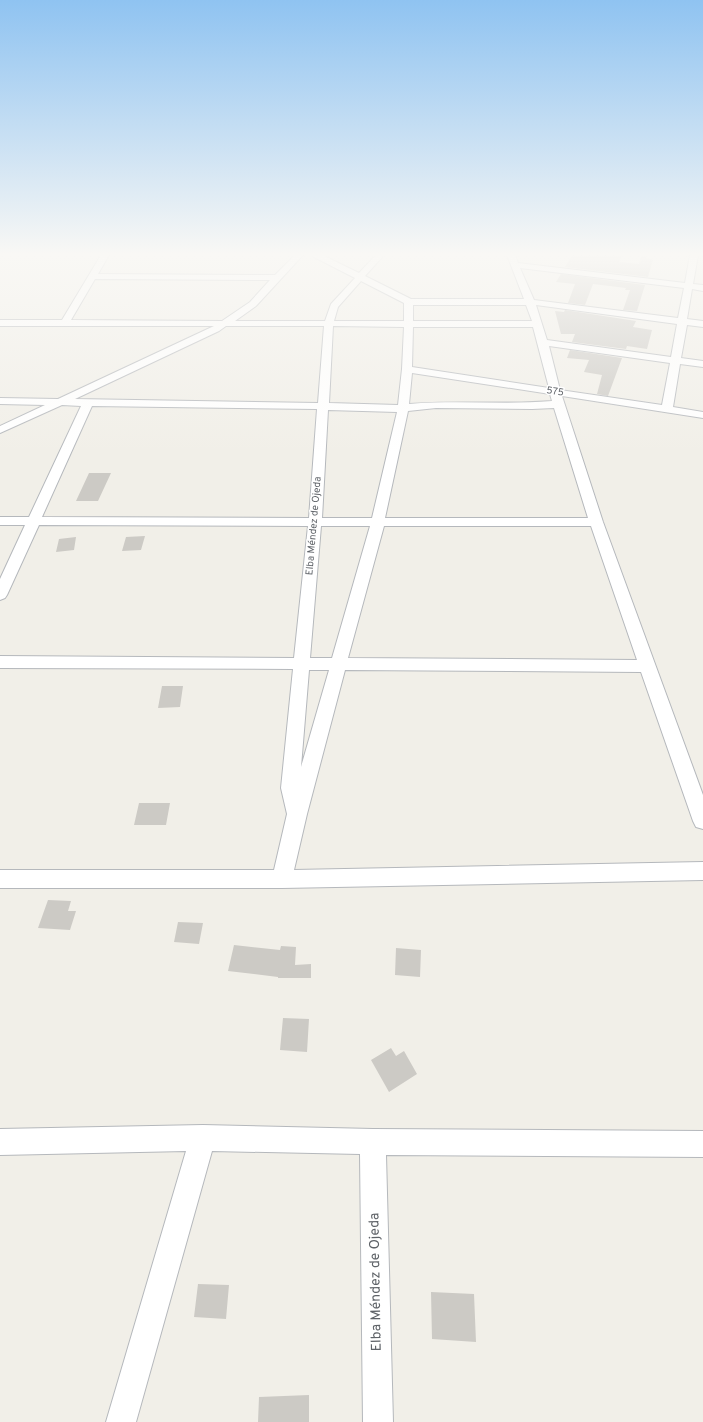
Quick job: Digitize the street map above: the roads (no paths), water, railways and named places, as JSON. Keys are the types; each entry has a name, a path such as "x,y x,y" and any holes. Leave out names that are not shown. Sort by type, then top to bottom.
{"street":[{"path":"0,430 202,336 230,321"},
{"path":"667,410 682,321"},
{"path":"685,321 703,324"},
{"path":"0,323 536,324 543,342 557,398 596,522 703,821"},
{"name":"Elba Méndez de Ojeda","path":"297,814 290,788 315,522 329,323"},
{"path":"282,879 297,814 378,522 403,408 407,369 409,323"},
{"path":"543,342 703,364"},
{"name":"575","path":"407,369 557,398 667,410 703,416"},
{"path":"0,401 403,408 436,405 532,406 557,398"},
{"path":"0,595 88,402"},
{"path":"0,521 133,520 315,522 596,522"},
{"path":"0,662 648,666"},
{"path":"0,879 282,879 703,871"},
{"path":"121,1422 203,1138"},
{"path":"0,1142 203,1138 373,1142 703,1144"},
{"name":"Elba Méndez de Ojeda","path":"373,1142 378,1422"}]}
